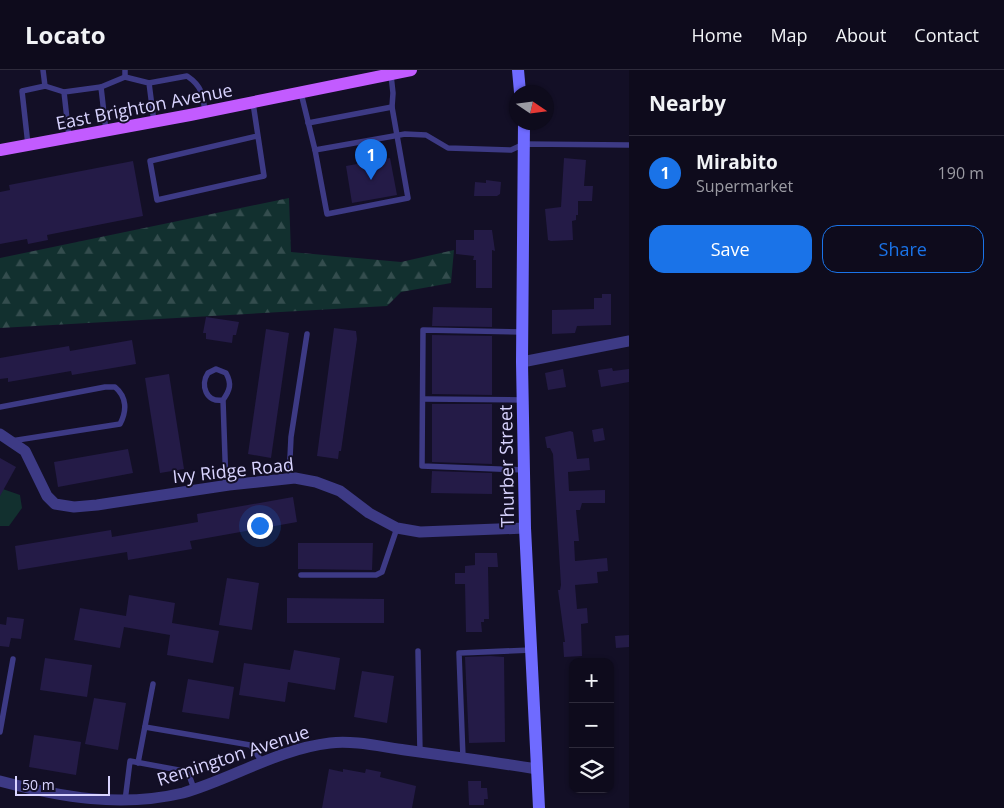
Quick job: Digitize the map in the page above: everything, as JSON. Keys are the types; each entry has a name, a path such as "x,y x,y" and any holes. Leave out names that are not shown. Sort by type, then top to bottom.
{"main road":[{"name":"East Brighton Avenue","path":"0,150 253,103 411,70"}],"street":[{"path":"518,70 519,85"},
{"name":"Thurber Street","path":"524,130 522,362 525,528 539,808"},
{"path":"522,362 629,341"},
{"name":"Ivy Ridge Road","path":"0,434 25,451 47,496 56,504 74,507 98,505 226,486 289,479 316,482 340,491 369,513 397,528 420,532 525,528"},
{"name":"Remington Avenue","path":"0,781 78,799 145,800 194,789 308,746 333,743 420,752 537,769"}],"lane":[{"path":"43,70 45,86"},
{"path":"125,70 126,77"},
{"path":"301,93 327,214 408,198 392,107 393,93 390,75"},
{"path":"28,145 22,91 45,86 64,92 101,87 126,77 149,84 187,76 198,84 203,93 205,112"},
{"path":"149,84 154,122"},
{"path":"101,87 106,131"},
{"path":"64,92 70,137"},
{"path":"253,103 264,176 157,200 150,161 257,136"},
{"path":"308,123 367,115 392,107"},
{"path":"370,133 372,140"},
{"path":"314,150 341,145 354,140 372,140 397,135 426,135 448,148 511,150 524,144 629,145"},
{"path":"340,138 341,145"},
{"path":"522,332 423,330 422,466 524,470"},
{"path":"289,479 291,437 307,334"},
{"path":"223,400 212,398 206,394 203,387 208,373 216,369 226,373 230,380 230,391 223,400 226,486"},
{"path":"0,407 105,387 115,387 122,393 126,407 120,424 11,441"},
{"path":"423,399 523,400"},
{"path":"301,575 376,575 382,572 397,528"},
{"path":"463,758 459,653 531,650"},
{"path":"418,651 420,752"},
{"path":"0,732 13,659"},
{"path":"138,763 154,684"},
{"path":"145,727 250,746 263,763"},
{"path":"125,801 130,762 184,771 189,775 194,789"}],"green space":[{"path":"289,198 291,252 401,262 454,250 451,283 401,292 387,306 0,328 0,258"},
{"path":"0,488 20,495 22,508 9,526 0,526"}],"building":[{"path":"390,158 397,195 352,203 346,166"},
{"path":"564,158 586,160 584,186 593,186 592,201 578,201 578,215 576,215 576,220 572,221 573,240 551,241 548,240 545,209 561,207"},
{"path":"133,161 143,216 47,235 48,240 28,244 27,239 0,244 0,192 10,190 9,185"},
{"path":"486,180 501,182 500,194 497,196 474,196 475,182 486,183"},
{"path":"474,230 492,230 495,251 492,250 492,288 476,288 476,260 473,260 474,256 456,254 456,240 474,240"},
{"path":"602,294 611,294 611,325 577,326 575,333 552,334 552,310 594,309 594,298 602,298"},
{"path":"433,307 492,308 492,327 432,326"},
{"path":"206,317 239,322 236,335 233,335 232,343 206,339 206,333 203,333"},
{"path":"334,328 356,331 357,339 341,451 339,451 338,459 317,456"},
{"path":"266,329 289,333 271,458 248,454"},
{"path":"432,335 492,336 492,395 432,394"},
{"path":"132,340 136,364 72,375 71,371 8,382 8,378 0,379 0,358 69,346 70,351"},
{"path":"612,368 613,371 629,369 629,382 601,387 598,370"},
{"path":"563,369 566,387 548,390 545,373"},
{"path":"169,374 184,469 160,473 145,378"},
{"path":"432,404 492,404 492,464 432,462"},
{"path":"603,428 605,440 594,442 592,430"},
{"path":"570,431 573,432 577,459 589,458 590,470 568,472 569,491 605,490 605,503 582,503 580,510 576,510 579,541 574,541 575,561 607,558 608,571 597,572 598,583 575,585 577,609 587,608 588,623 581,624 582,656 564,657 563,642 565,642 558,590 560,590 561,585 553,454 550,448 547,448 545,437"},
{"path":"128,449 133,473 58,487 54,462"},
{"path":"0,458 16,467 0,496"},
{"path":"432,471 492,473 492,494 431,493"},
{"path":"293,497 297,522 190,541 192,549 128,560 127,552 18,570 15,546 111,530 112,537 198,522 197,514"},
{"path":"298,543 373,543 372,570 298,569"},
{"path":"475,553 497,553 498,567 488,567 489,619 484,619 484,622 481,622 482,632 466,632 465,584 455,584 455,573 465,573 465,566 475,565"},
{"path":"227,578 259,583 252,630 219,625"},
{"path":"129,595 175,603 172,623 219,631 213,663 167,655 170,635 124,627 120,648 74,640 80,608 126,616"},
{"path":"287,598 384,599 384,623 287,623"},
{"path":"7,617 24,619 21,639 11,638 9,647 0,646 0,624 6,625"},
{"path":"629,635 629,647 616,648 615,636"},
{"path":"294,650 340,658 335,690 288,682 285,702 239,695 244,663 290,670"},
{"path":"465,657 504,657 505,742 469,743"},
{"path":"45,658 92,665 87,697 40,690"},
{"path":"362,671 394,676 387,723 354,717"},
{"path":"188,679 234,687 229,719 182,712"},
{"path":"94,698 126,703 118,750 85,744"},
{"path":"34,735 81,742 76,775 29,767"},
{"path":"329,769 343,772 343,769 365,773 366,769 381,772 380,777 416,786 412,808 322,808"},
{"path":"468,781 481,781 481,788 487,788 488,799 484,799 484,805 469,805"}],"place":[{"name":"Mirabito","path":"371,180"}]}
